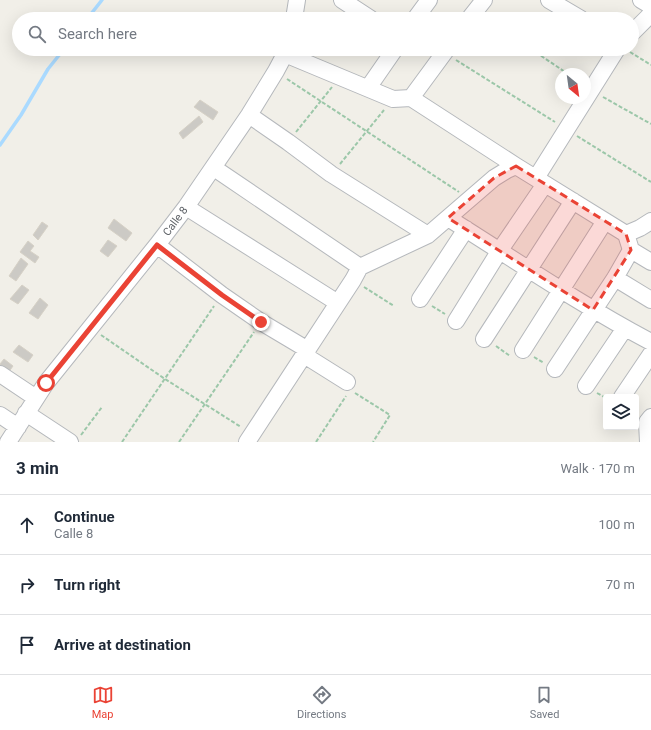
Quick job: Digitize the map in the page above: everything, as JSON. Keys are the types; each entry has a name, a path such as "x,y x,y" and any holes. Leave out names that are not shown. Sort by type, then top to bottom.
{"street":[{"path":"295,12 298,0"},
{"path":"342,0 360,12"},
{"path":"420,12 429,0"},
{"path":"475,12 484,0"},
{"path":"549,0 569,12"},
{"path":"642,0 651,6"},
{"path":"639,26 651,14"},
{"name":"Calle 8","path":"8,442 46,383 157,245 214,168 249,115 284,56"},
{"path":"295,56 393,99 411,98 516,166 626,234 631,250 651,262"},
{"path":"368,88 389,56"},
{"path":"411,98 442,56"},
{"path":"456,321 500,250 540,181 567,130 613,56"},
{"path":"249,115 331,174 428,235"},
{"path":"250,438 357,273 428,235 494,178 516,166"},
{"path":"214,168 357,273"},
{"path":"484,339 572,201"},
{"path":"186,207 338,303"},
{"path":"448,218 593,310 651,342"},
{"path":"519,355 605,221"},
{"path":"626,234 651,221"},
{"path":"420,298 466,229"},
{"path":"157,245 222,295 306,352 348,386"},
{"path":"555,369 615,278 631,250"},
{"path":"615,278 651,300"},
{"path":"586,386 625,328"},
{"path":"624,394 651,354"},
{"path":"0,374 36,398"},
{"path":"0,415 22,420 75,439"},
{"path":"648,442 647,422 651,417"}],"path":[{"path":"454,56 567,130 651,182"},
{"path":"541,56 559,68"},
{"path":"636,56 651,65"},
{"path":"276,71 470,199"},
{"path":"288,142 340,77"},
{"path":"592,90 651,124"},
{"path":"331,174 393,99"},
{"path":"357,273 394,306"},
{"path":"122,442 222,295"},
{"path":"179,442 261,322"},
{"path":"90,328 165,380 204,404 250,438"},
{"path":"484,339 519,355"},
{"path":"316,442 348,386 390,416 373,442"},
{"path":"75,439 102,407"}],"highlighted area":[{"path":"516,166 626,234 631,250 593,310 448,218 494,178"}],"building":[{"path":"200,100 218,112 213,120 194,107"},
{"path":"199,116 203,122 183,139 179,133"},
{"path":"114,219 132,233 126,241 108,228"},
{"path":"42,222 48,226 38,240 33,235"},
{"path":"108,240 117,246 108,257 100,251"},
{"path":"28,241 34,246 30,251 39,257 35,263 20,252"},
{"path":"21,258 28,264 16,281 9,276"},
{"path":"22,285 29,290 18,304 10,299"},
{"path":"40,298 48,305 38,319 29,313"},
{"path":"19,345 33,355 28,362 13,352"},
{"path":"4,359 13,366 8,373 0,367 0,364"}],"waterway":[{"path":"93,12 102,0"},
{"path":"0,145 21,115 48,69 58,56"}],"route":[{"path":"46,383 157,245 222,295 261,322"}]}
